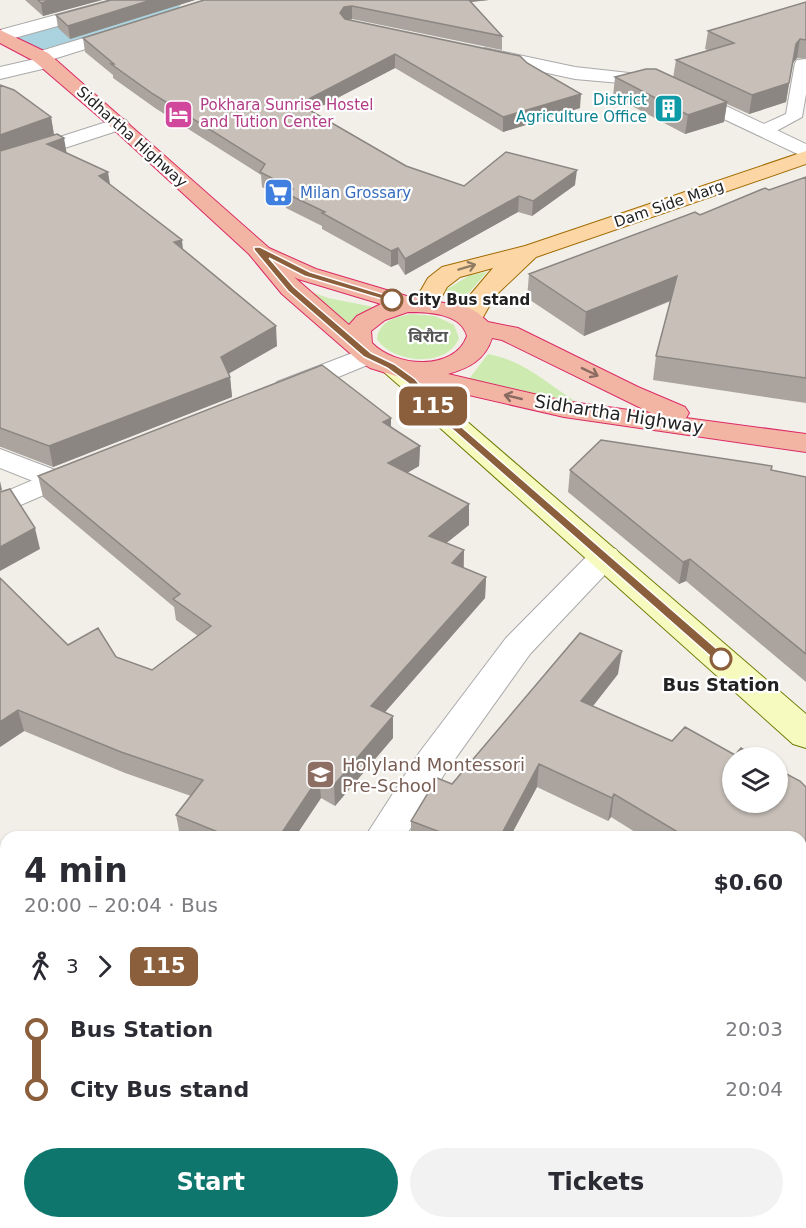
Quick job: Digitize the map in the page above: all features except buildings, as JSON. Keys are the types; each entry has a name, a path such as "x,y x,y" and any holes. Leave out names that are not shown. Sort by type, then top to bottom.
{"highway":[{"name":"Sidhartha Highway","path":"0,36 42,58 257,249 291,289 383,360 435,379 564,409 715,430"},
{"name":"Sidhartha Highway","path":"257,249 307,274 417,304 443,307 474,324 509,333 628,393 715,430"},
{"path":"417,304 383,310 364,321 358,330 358,340 383,360 430,369 465,358 475,349 480,339 474,324"},
{"path":"715,430 806,443"}],"main road":[{"name":"Dam Side Marg","path":"533,251 806,157"},
{"path":"417,304 451,272 533,251"},
{"path":"474,324 475,306 498,275 533,251"},
{"path":"383,360 411,381 439,412 806,735"}],"street":[{"path":"0,36 131,0"},
{"path":"0,73 142,25"},
{"path":"466,50 575,73 658,81 806,152"},
{"path":"0,163 119,124"},
{"path":"260,399 383,360"},
{"path":"0,458 53,479"},
{"path":"0,506 53,479 107,458"},
{"path":"388,831 432,762 518,646 605,556"}],"lane":[{"path":"764,130 794,117 803,63"}],"green space":[{"path":"487,272 467,295 444,291 470,275"},
{"path":"301,288 328,298 374,307 362,313 351,330"},
{"path":"411,314 435,316 454,325 459,338 453,348 443,355 419,359 394,353 384,347 377,339 384,324 394,318"},
{"path":"488,354 514,362 536,374 579,404 469,379"}],"waterway":[{"path":"33,40 161,0"}],"bus line":[{"name":"115","path":"392,300 307,274 257,249 291,289 368,355 390,366 411,381 439,412 721,659"}],"place":[{"name":"District Agriculture Office","path":"668,109"},
{"name":"Pokhara Sunrise Hostel and Tution Center","path":"179,114"},
{"name":"Milan Grossary","path":"279,193"},
{"name":"City Bus stand","path":"392,300"},
{"name":"Bus Station","path":"721,659"},
{"name":"Holyland Montessori Pre-School","path":"321,774"}],"district":[{"name":"बिरौटा","path":"428,336"}]}
